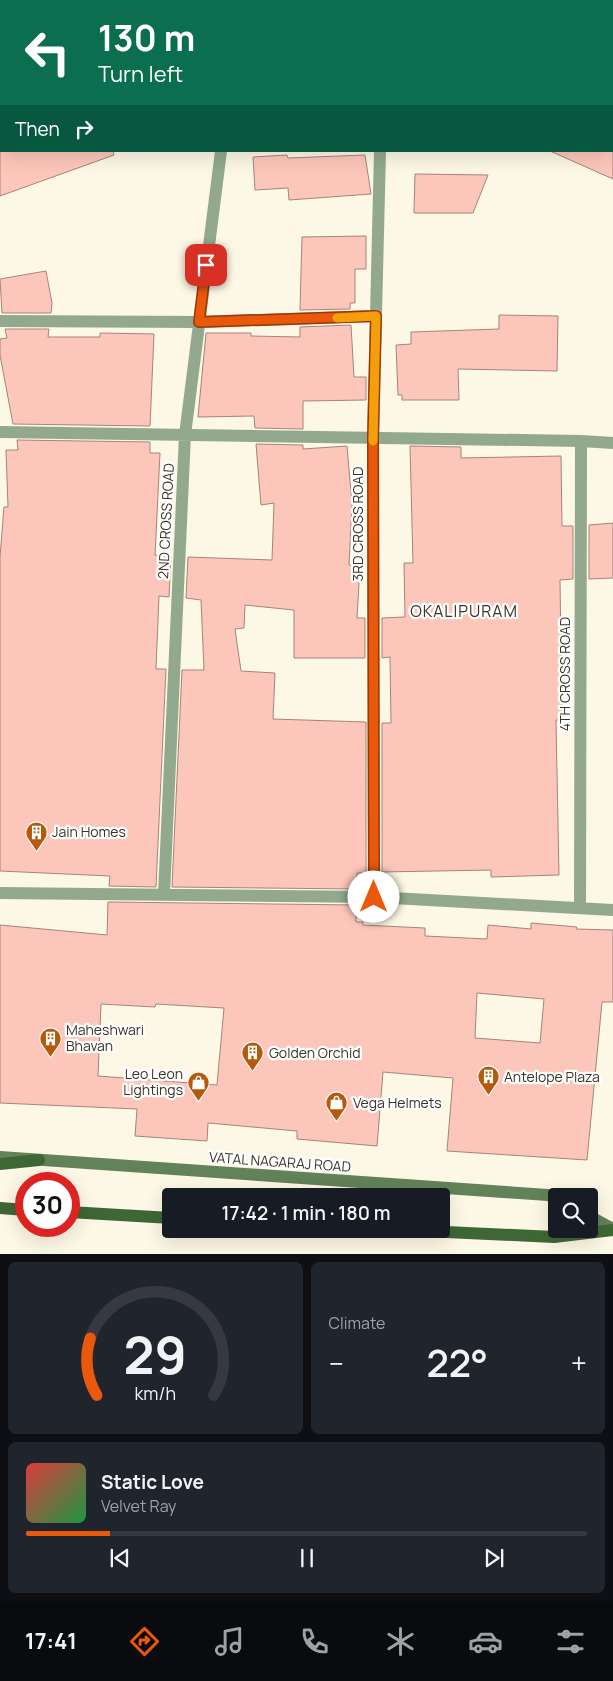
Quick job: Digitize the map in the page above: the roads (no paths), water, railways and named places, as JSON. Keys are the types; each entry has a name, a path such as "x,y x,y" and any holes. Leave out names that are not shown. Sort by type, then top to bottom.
{"main road":[{"name":"VATAL NAGARAJ ROAD","path":"0,1157 548,1195"},
{"path":"0,1164 40,1160"},
{"path":"0,1208 15,1209"},
{"path":"80,1213 162,1217"},
{"path":"598,1221 613,1229"},
{"path":"450,1232 554,1237 613,1229"}],"street":[{"name":"2ND CROSS ROAD","path":"164,894 185,435 221,152"},
{"name":"3RD CROSS ROAD","path":"374,897 373,438 380,152"},
{"path":"0,321 199,322 376,316"},
{"path":"0,432 613,443"},
{"name":"4TH CROSS ROAD","path":"580,908 581,441"},
{"path":"0,893 374,897 613,910"}],"place":[{"name":"Jain Homes","path":"36,851"},
{"name":"Maheshwari Bhavan","path":"50,1057"},
{"name":"Golden Orchid","path":"253,1072"},
{"name":"Antelope Plaza","path":"488,1096"},
{"name":"Leo Leon Lightings","path":"199,1101"},
{"name":"Vega Helmets","path":"337,1122"}],"district":[{"name":"OKALIPURAM","path":"464,611"}]}
